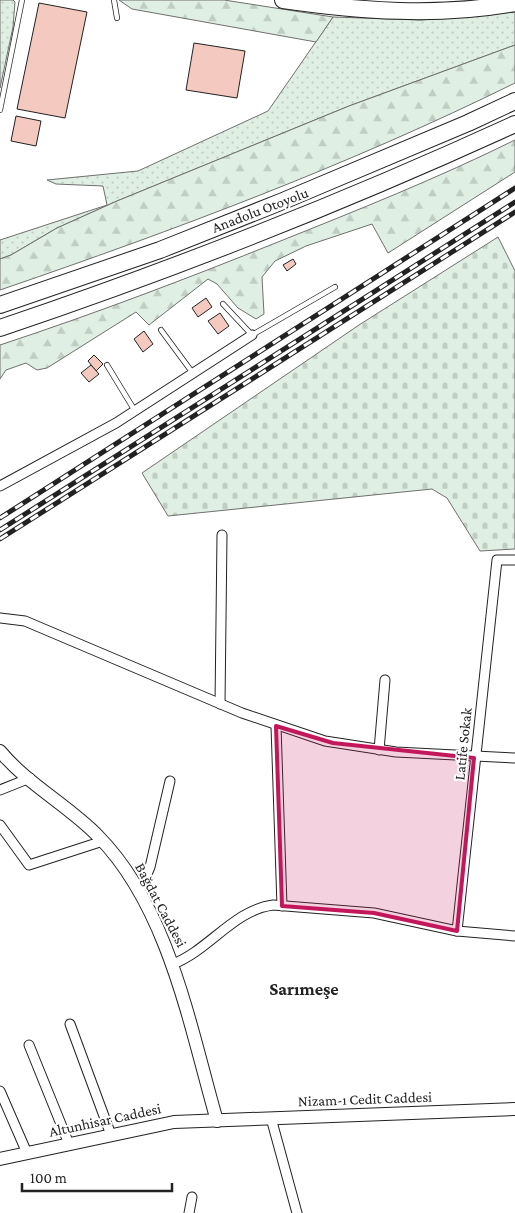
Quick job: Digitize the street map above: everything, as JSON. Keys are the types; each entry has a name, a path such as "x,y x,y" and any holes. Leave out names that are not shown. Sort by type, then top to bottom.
{"highway":[{"path":"283,0 346,8 414,11 484,7 515,3"},
{"name":"Anadolu Otoyolu","path":"0,305 160,250 460,127 515,101"},
{"name":"Anadolu Otoyolu","path":"0,328 154,274 342,200 515,124"}],"street":[{"path":"0,486 135,411 192,372 252,335"},
{"path":"220,704 222,535"},
{"name":"Latife Sokak","path":"457,931 468,838 474,758 497,560 515,560"},
{"path":"0,618 25,621 220,704 276,726 324,741 379,750 474,758 515,758"},
{"path":"379,750 385,680"},
{"path":"276,726 282,906"},
{"name":"Bağdat Caddesi","path":"0,751 103,841 122,866 138,893 173,964 217,1121"},
{"path":"0,790 30,778"},
{"path":"138,893 150,867 170,781"},
{"path":"0,825 29,866 103,841"},
{"path":"173,964 189,958 248,914 265,906 374,913 457,931 515,936"},
{"path":"70,1024 110,1135"},
{"path":"29,1045 69,1144"},
{"path":"0,1091 27,1153"},
{"name":"Nizam-ı Cedit Caddesi","path":"217,1121 515,1109"},
{"path":"271,1118 297,1213"},
{"name":"Altunhisar Caddesi","path":"0,1159 174,1122 217,1121"},
{"path":"190,1213 192,1197"}],"lane":[{"path":"0,110 22,0"},
{"path":"114,0 117,18"},
{"path":"223,304 252,335 335,287"},
{"path":"161,330 192,372"},
{"path":"107,365 135,411"}],"highlighted area":[{"path":"276,726 333,743 474,758 457,931 374,913 282,906"}],"green space":[{"path":"0,0 13,0 15,2 13,27 0,88"},
{"path":"119,0 224,0 333,17 316,42 132,9"},
{"path":"515,12 515,45 349,106 117,201 57,228 11,255 0,259 0,240 107,205 103,186 56,184 47,180 138,171 268,111 333,17 421,20"},
{"path":"515,45 515,83 452,113 389,142 261,195 131,244 0,290 0,259 11,255 57,228 117,201 349,106"},
{"path":"515,140 515,172 388,253 372,224 306,246 275,261 262,277 264,314 256,319 238,308 217,284 208,279 149,325 136,312 47,368 37,370 26,363 6,370 0,379 0,345 105,309 243,256 398,193"},
{"path":"498,237 515,271 515,549 480,551 447,498 432,489 168,516 142,473 359,325"}],"building":[{"path":"39,3 87,12 65,118 17,109"},
{"path":"194,43 245,51 237,98 186,90"},
{"path":"16,116 41,121 36,146 11,141"},
{"path":"293,259 296,264 287,271 283,265"},
{"path":"206,298 212,307 198,317 192,308"},
{"path":"220,313 229,326 218,334 208,321"},
{"path":"144,331 153,344 143,352 134,339"},
{"path":"94,355 103,364 96,371 88,361"},
{"path":"91,365 99,374 89,382 81,373"}],"railway":[{"path":"0,518 515,188"},
{"path":"0,530 515,202"},
{"path":"0,539 515,212"}],"district":[{"name":"Sarımeşe","path":"304,989"}]}
